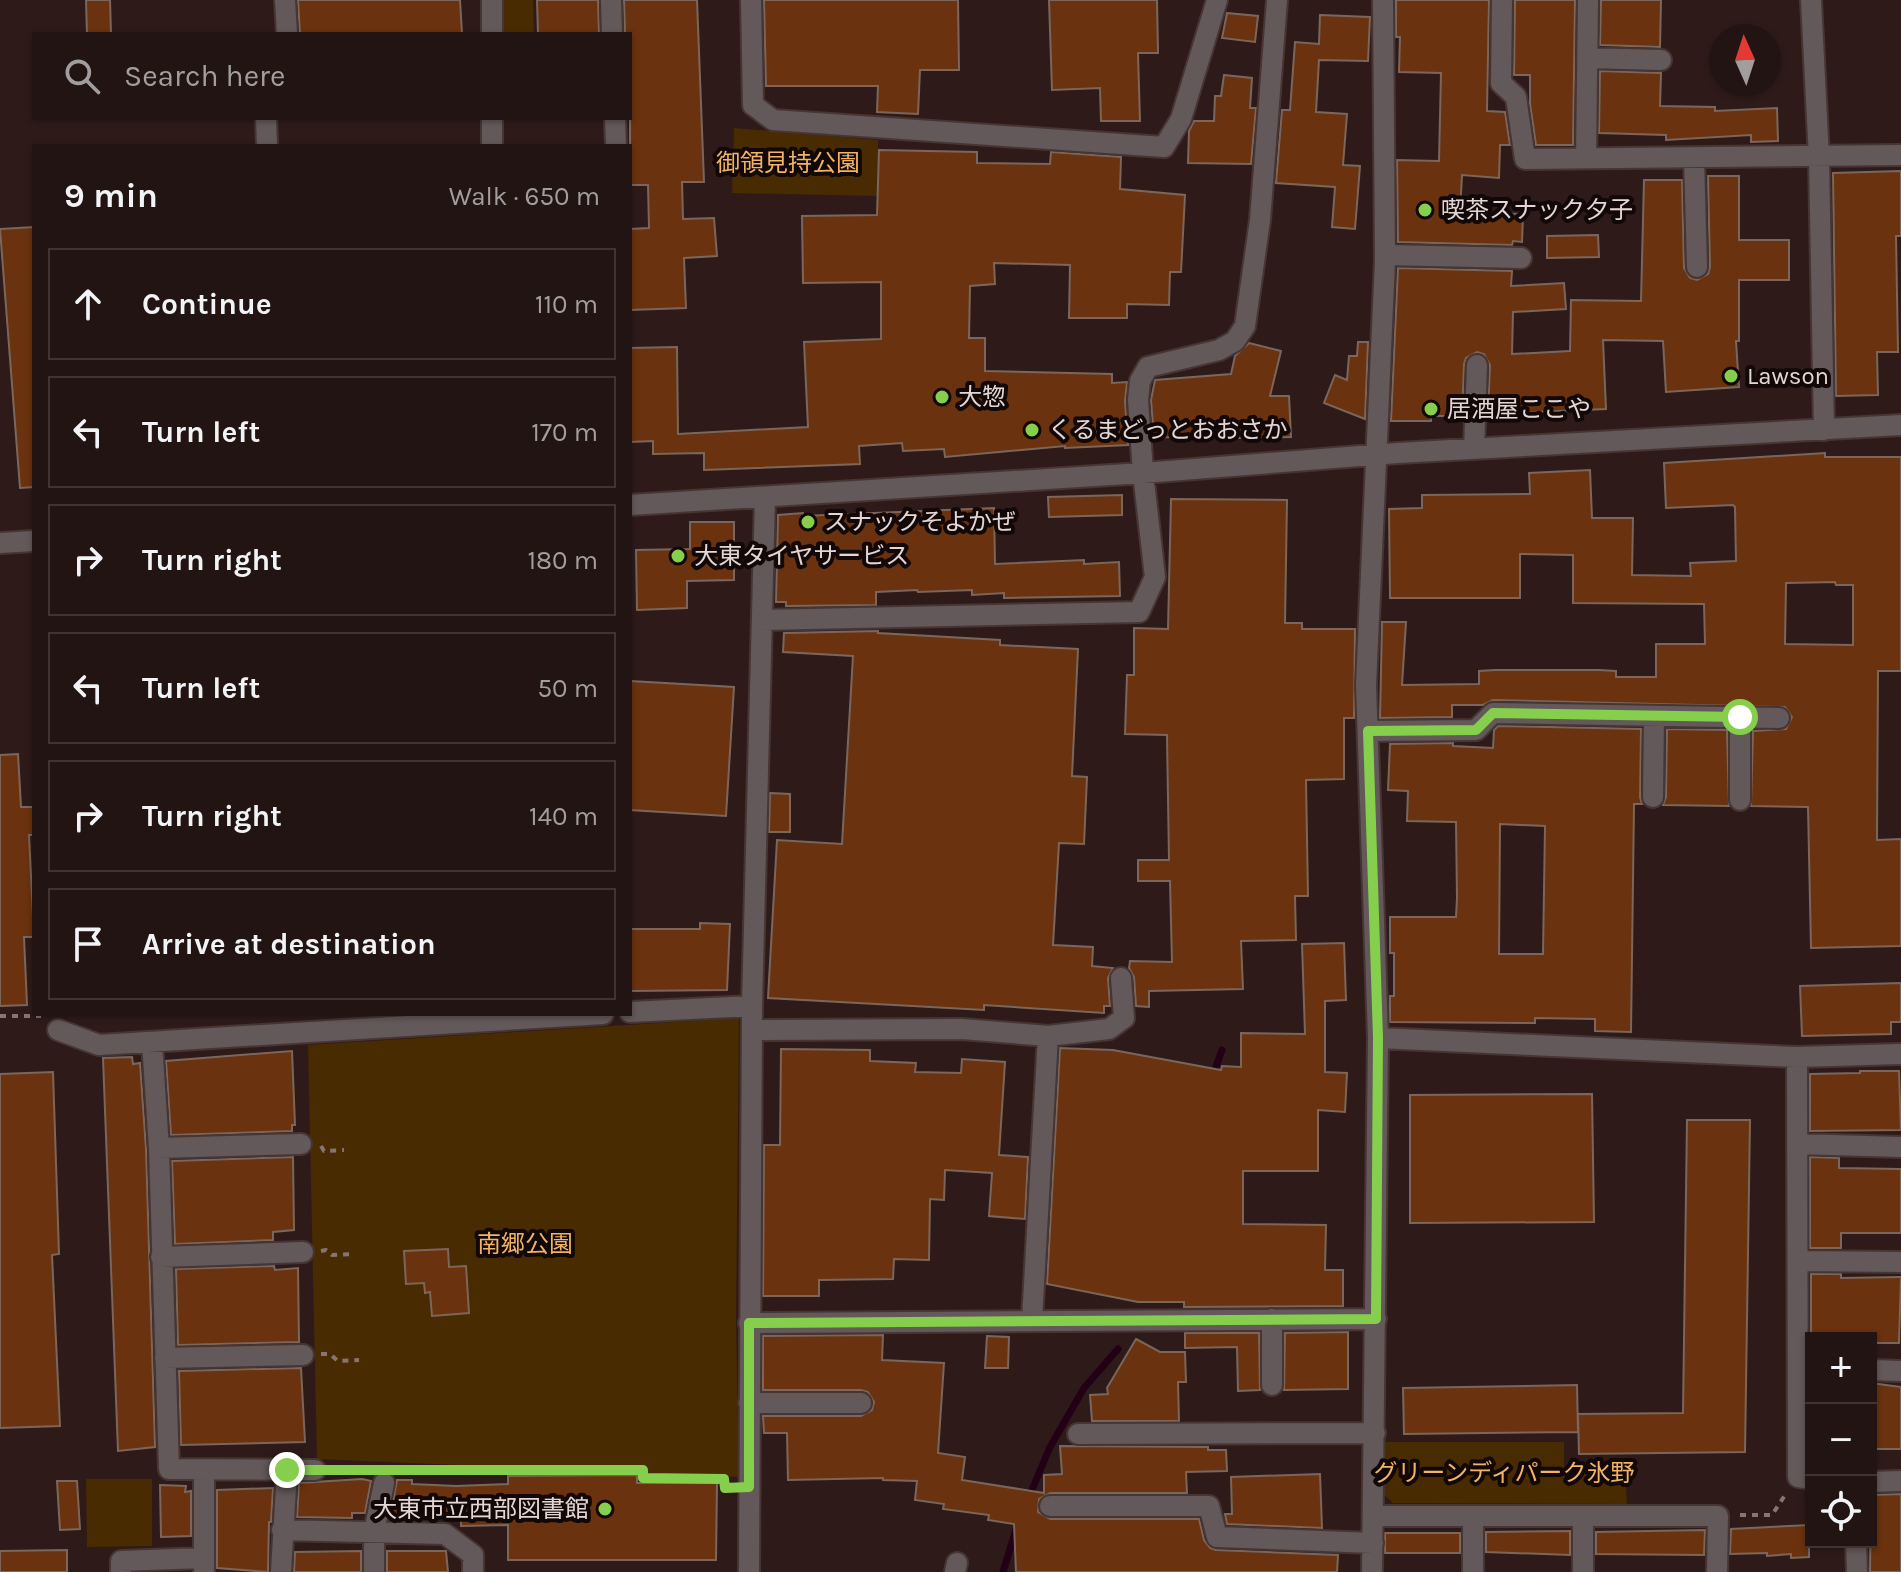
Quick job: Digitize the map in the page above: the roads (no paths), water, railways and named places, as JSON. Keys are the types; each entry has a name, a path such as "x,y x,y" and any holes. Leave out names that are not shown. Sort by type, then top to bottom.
{"street":[{"path":"285,0 287,32"},
{"path":"492,0 492,32"},
{"path":"611,0 612,32"},
{"path":"751,0 753,105 773,120 1164,147 1181,119 1217,0"},
{"path":"762,620 1139,612 1155,577 1143,473 1138,400 1140,381 1148,367 1219,350 1235,341 1245,326 1260,220 1277,0"},
{"path":"1372,1572 1378,1038 1366,685 1385,255 1383,0"},
{"path":"1502,0 1501,83 1516,97 1525,159 1901,155"},
{"path":"1586,158 1588,0"},
{"path":"1811,0 1819,158 1824,430"},
{"path":"1587,58 1661,60"},
{"path":"266,120 267,144"},
{"path":"492,120 492,144"},
{"path":"615,120 616,144"},
{"path":"1694,158 1697,267"},
{"path":"1385,255 1521,258"},
{"path":"1474,449 1477,365"},
{"path":"632,505 1377,455 1901,425"},
{"path":"749,1572 752,1006 765,497"},
{"path":"0,543 32,541"},
{"path":"1368,731 1476,730 1493,713 1779,718"},
{"path":"1653,797 1654,716"},
{"path":"1740,717 1740,800"},
{"path":"752,1030 962,1029 1048,1036 1109,1029 1124,1018 1121,978"},
{"path":"632,1012 752,1006"},
{"path":"58,1030 99,1045 571,1016"},
{"path":"1032,1320 1048,1036"},
{"path":"1378,1038 1797,1057 1901,1054"},
{"path":"152,1042 159,1148 169,1469 315,1470"},
{"path":"1797,1057 1798,1261 1805,1369"},
{"path":"159,1148 301,1144"},
{"path":"1797,1144 1901,1147"},
{"path":"161,1257 303,1252"},
{"path":"1798,1261 1901,1262"},
{"path":"1272,1319 1272,1385"},
{"path":"749,1323 1376,1319"},
{"path":"165,1358 303,1355"},
{"path":"1877,1370 1901,1371"},
{"path":"749,1403 861,1403"},
{"path":"1805,1404 1805,1476"},
{"path":"1078,1434 1375,1433"},
{"path":"121,1572 121,1561 204,1565 204,1470"},
{"path":"281,1572 287,1470"},
{"path":"374,1572 374,1532 380,1475"},
{"path":"1877,1482 1901,1481"},
{"path":"1050,1506 1209,1506 1217,1537 1373,1543"},
{"path":"1373,1516 1718,1516 1717,1572"},
{"path":"1473,1516 1473,1572"},
{"path":"1583,1516 1583,1572"},
{"path":"282,1530 445,1534 473,1555 473,1572"},
{"path":"1856,1548 1857,1572"}],"waterway":[{"path":"1213,1075 1222,1050"},
{"path":"1029,1497 1050,1447 1084,1388 1118,1349"},
{"path":"1003,1572 1018,1523"}],"place":[{"name":"喫茶スナック夕子","path":"1425,210"},
{"name":"Lawson","path":"1731,376"},
{"name":"大惣","path":"942,397"},
{"name":"居酒屋ここや","path":"1431,409"},
{"name":"くるまどっとおおさか","path":"1032,430"},
{"name":"スナックそよかぜ","path":"808,522"},
{"name":"大東タイヤサービス","path":"678,556"},
{"name":"大東市立西部図書館","path":"605,1509"}],"park label":[{"name":"御領見持公園","path":"788,163"},
{"name":"南郷公園","path":"525,1244"},
{"name":"グリーンディパーク氷野","path":"1504,1473"}]}
